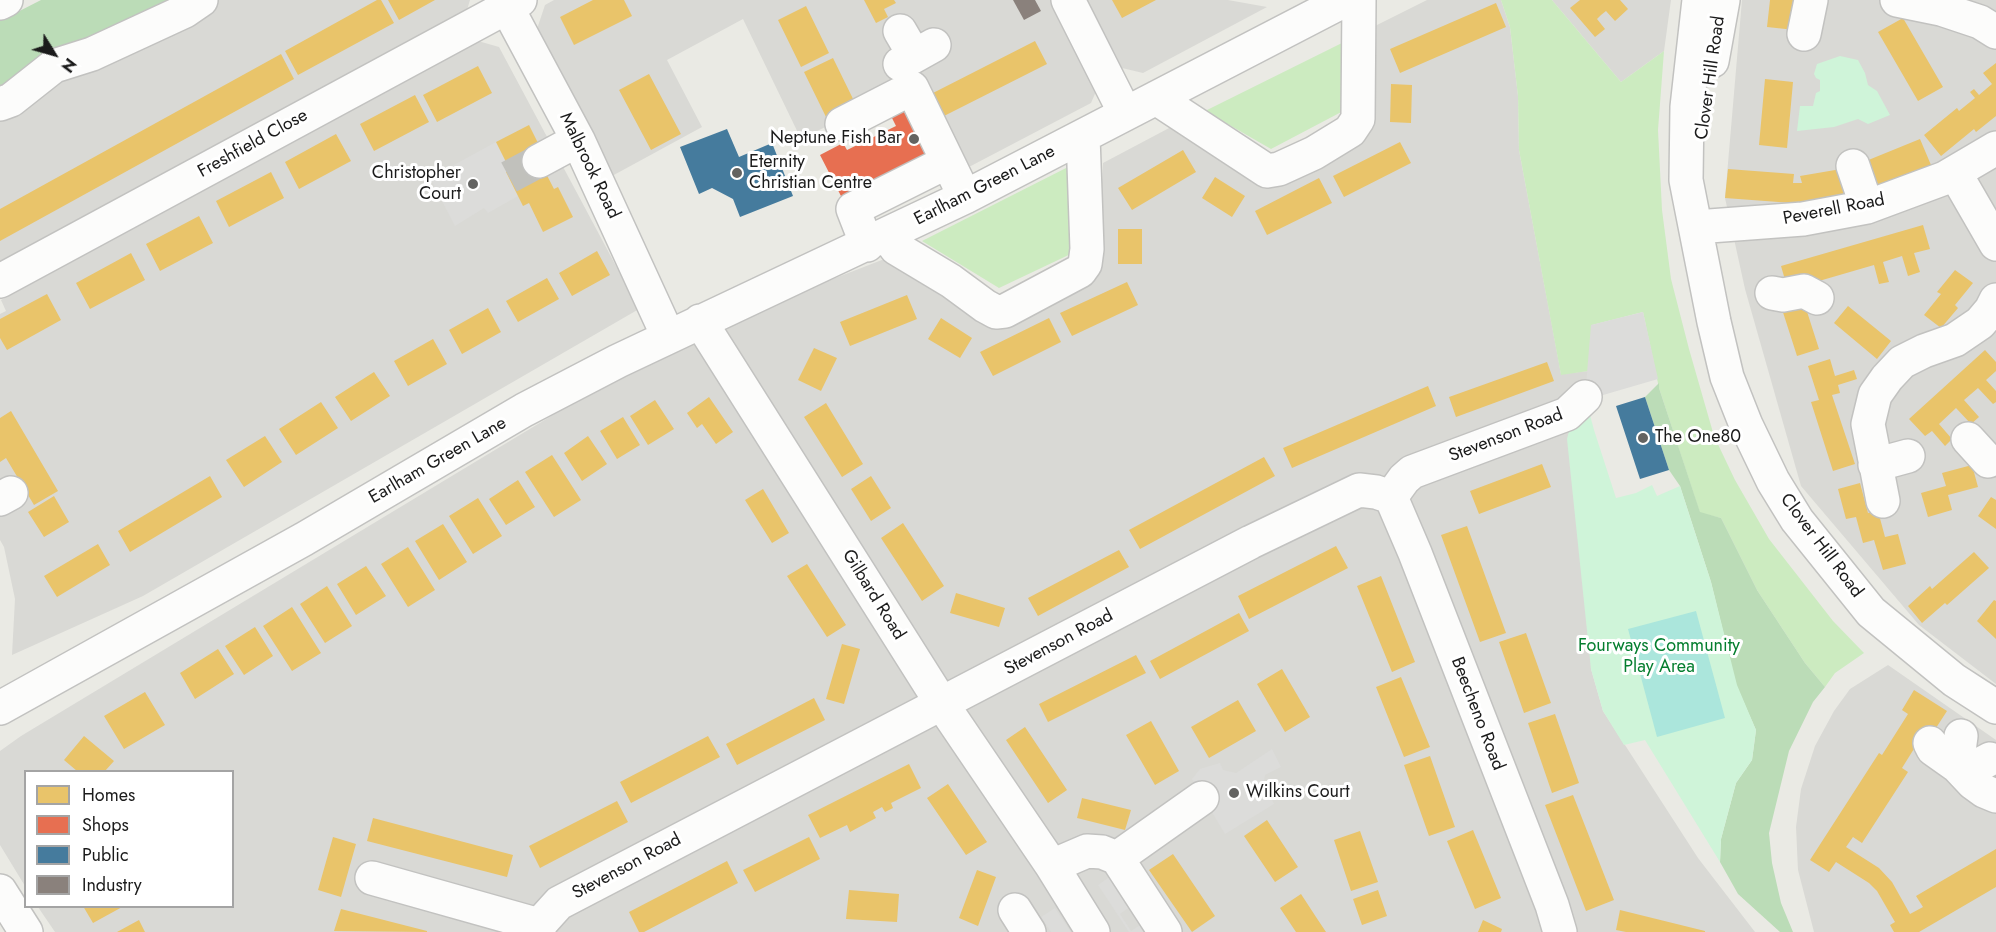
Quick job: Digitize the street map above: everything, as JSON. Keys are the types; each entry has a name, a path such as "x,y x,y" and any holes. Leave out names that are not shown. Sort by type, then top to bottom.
{"street":[{"path":"0,3 6,0"},
{"path":"0,104 11,100 54,66 102,50 185,11 201,0"},
{"path":"1068,0 1125,113"},
{"name":"Earlham Green Lane","path":"1,707 304,539 524,410 668,336 965,197 1345,0"},
{"path":"1156,98 1267,171 1279,169 1314,153 1350,130 1358,119 1359,0"},
{"name":"Clover Hill Road","path":"1699,0 1688,107 1686,180 1727,376 1746,425 1773,481 1797,520 1870,612 1954,680 1996,707"},
{"name":"Clover Hill Road","path":"1696,227 1703,115 1723,0"},
{"path":"1804,34 1811,0"},
{"path":"1897,0 1941,9 1980,22 1996,32"},
{"name":"Malbrook Road","path":"510,2 578,140 668,336"},
{"name":"Freshfield Close","path":"0,281 510,2"},
{"path":"842,124 912,88 965,197"},
{"name":"Earlham Green Lane","path":"877,240 896,248 951,281 985,306 996,312 1005,312 1080,271 1085,264 1088,249 1083,136"},
{"path":"539,161 578,140"},
{"name":"Peverell Road","path":"1696,227 1803,219 1867,207 1955,174 1996,148"},
{"path":"877,240 853,209 937,167 949,165"},
{"path":"1853,166 1867,207"},
{"path":"1955,174 1979,218 1995,239"},
{"path":"1772,293 1783,295 1804,291 1817,298"},
{"path":"1883,501 1868,424 1875,395 1917,340 1955,339 1980,323 1996,300"},
{"name":"Gilbard Road","path":"700,321 942,704 1094,932"},
{"name":"Stevenson Road","path":"372,878 539,929 559,903 1251,542 1359,490 1391,497 1412,472 1567,414 1585,397"},
{"path":"1875,465 1908,456"},
{"name":"Beecheno Road","path":"1391,497 1552,905 1560,932"},
{"path":"1930,743 1943,757 1972,773"},
{"path":"1117,858 1202,798"},
{"path":"1052,866 1087,851 1102,852 1117,858 1165,932"},
{"path":"0,891 26,932"}],"shaded area":[{"path":"175,0 470,0 467,10 0,268 0,90"},
{"path":"554,0 1058,0 1100,82 1091,103 967,168 902,89 801,139 743,19 667,60 702,127 612,176 537,29 545,5"},
{"path":"1087,0 1228,0 1267,7 1143,73 1122,68"},
{"path":"1427,0 1501,0 1510,27 1518,96 1519,150 1561,374 1588,371 1585,397 1591,669 1603,711 1698,858 1755,932 55,932 39,908 234,908 234,770 24,770 24,884 0,845 0,751 21,736 654,354 745,313 887,258 987,321 1098,267 1103,163 1171,127 1241,168 1365,136 1375,26"},
{"path":"1552,0 1671,0 1664,51 1621,82"},
{"path":"1742,0 1996,0 1996,684 1919,625 1801,486 1745,289 1725,198"},
{"path":"478,41 499,47 639,309 143,596 12,655 15,599 4,547 0,540 0,314 6,311 1,300"},
{"name":"Christopher Court","path":"496,142 510,170 518,196 488,213 484,208 455,226 430,178"},
{"path":"1643,312 1658,379 1586,400 1591,325"},
{"path":"1888,665 1996,740 1996,932 1814,932 1798,870 1796,827 1801,789 1815,746 1834,711 1850,689"},
{"name":"Wilkins Court","path":"1272,749 1281,767 1265,775 1264,782 1274,804 1225,834 1192,779 1200,769 1220,763 1223,770 1236,773"},
{"path":"1111,876 1131,906 1120,914 1131,931 1143,923 1149,932 1129,932 1098,885"},
{"path":"1055,908 1071,932 1051,932 1041,917"}],"green space":[{"path":"41,0 175,0 0,90 0,21"},
{"path":"1501,0 1552,0 1621,82 1664,51 1658,130 1662,210 1671,279 1714,436 1735,480 1769,539 1833,621 1864,653 1835,673 1825,687 1805,663 1757,590 1721,518 1700,513 1659,388 1643,312 1592,325 1588,371 1561,375 1519,150 1518,96 1510,27"},
{"path":"1352,38 1347,109 1271,149 1205,111"},
{"path":"1840,56 1858,60 1868,85 1877,91 1890,115 1868,124 1858,119 1834,127 1797,131 1800,106 1813,106 1816,93 1820,91 1820,80 1814,74 1817,64"},
{"path":"1072,165 1077,251 999,288 922,241"},
{"path":"1659,383 1700,512 1721,518 1757,590 1805,663 1825,687 1813,702 1789,751 1769,833 1772,863 1781,903 1793,932 1780,932 1738,894 1720,862 1721,839 1736,783 1752,760 1756,730 1736,685 1711,582 1680,486 1669,470 1645,397"},
{"name":"Fourways Community Play Area","path":"1586,400 1616,498 1636,493 1652,485 1657,496 1680,486 1711,582 1737,685 1756,730 1752,760 1736,783 1721,839 1720,862 1645,740 1624,745 1603,711 1591,669 1567,439"},
{"path":"1696,611 1725,718 1657,737 1628,629"}],"building: Homes":[{"path":"377,0 381,0 394,23 298,75 285,51"},
{"path":"388,0 435,0 399,20"},
{"path":"593,0 624,0 632,16 574,45 560,17"},
{"path":"864,0 894,0 896,3 884,9 888,17 876,23"},
{"path":"1112,0 1156,0 1122,18"},
{"path":"1580,0 1620,0 1628,9 1615,21 1606,11 1601,15 1597,19 1605,29 1595,37 1570,8"},
{"path":"1770,0 1799,0 1795,30 1767,27"},
{"path":"1496,3 1506,27 1400,73 1390,49"},
{"path":"806,6 829,53 801,67 778,20"},
{"path":"1903,18 1943,87 1918,101 1878,32"},
{"path":"1035,41 1047,64 944,116 933,93"},
{"path":"281,54 294,79 0,241 0,209"},
{"path":"833,58 856,105 827,119 804,72"},
{"path":"1996,63 1996,116 1976,132 1974,129 1941,156 1924,135 1957,108 1959,111 1975,98 1970,92 1974,89 1979,95 1992,84 1983,73"},
{"path":"478,66 492,93 437,122 423,95"},
{"path":"649,74 681,134 651,150 619,90"},
{"path":"1765,79 1793,82 1787,148 1759,145"},
{"path":"1391,84 1412,85 1411,123 1390,122"},
{"path":"415,95 429,122 374,151 360,124"},
{"path":"529,125 543,153 537,156 554,189 558,187 573,217 543,232 529,203 523,206 506,172 510,170 496,142"},
{"path":"336,134 351,161 299,189 285,162"},
{"path":"1920,139 1931,165 1876,187 1866,161"},
{"path":"1400,142 1411,163 1344,197 1333,176"},
{"path":"1183,150 1196,172 1132,210 1118,188"},
{"path":"1728,169 1794,174 1793,183 1802,183 1800,176 1841,169 1845,196 1792,203 1725,198"},
{"path":"271,172 284,198 229,227 216,201"},
{"path":"1215,177 1245,196 1232,217 1202,198"},
{"path":"1319,178 1332,203 1267,235 1255,211"},
{"path":"199,216 213,243 160,271 146,244"},
{"path":"1923,225 1930,249 1914,253 1920,272 1908,276 1902,256 1883,262 1889,282 1879,284 1874,265 1788,290 1781,266"},
{"path":"1118,229 1142,229 1142,264 1118,264"},
{"path":"597,251 610,275 572,296 559,273"},
{"path":"131,253 145,280 90,309 76,283"},
{"path":"1955,270 1973,283 1955,305 1958,308 1941,328 1924,315 1941,294 1937,292"},
{"path":"547,278 559,299 518,322 506,301"},
{"path":"1127,282 1138,305 1072,336 1060,313"},
{"path":"47,294 61,320 7,350 0,338 0,319"},
{"path":"907,295 917,319 850,346 840,322"},
{"path":"1802,296 1819,349 1797,356 1780,303"},
{"path":"1848,306 1891,341 1877,359 1834,323"},
{"path":"488,308 501,332 462,354 449,330"},
{"path":"941,318 972,338 960,358 928,339"},
{"path":"1049,318 1061,342 993,376 980,352"},
{"path":"433,339 447,364 408,386 394,361"},
{"path":"814,348 837,358 821,391 798,380"},
{"path":"1985,350 1996,362 1996,371 1986,380 1996,391 1996,402 1993,404 1978,388 1964,400 1979,417 1971,424 1956,408 1939,424 1952,439 1945,446 1932,431 1925,436 1909,419"},
{"path":"1830,359 1835,376 1854,370 1857,379 1838,385 1840,393 1832,395 1855,464 1833,471 1811,402 1819,400 1808,366"},
{"path":"1547,362 1554,381 1456,417 1449,397"},
{"path":"374,372 390,396 351,421 335,397"},
{"path":"1428,386 1436,406 1292,468 1283,448"},
{"path":"709,397 733,432 716,444 702,424 697,428 687,413"},
{"path":"655,400 674,429 648,445 630,416"},
{"path":"321,402 338,428 296,455 279,429"},
{"path":"826,403 863,464 842,477 804,417"},
{"path":"11,411 58,491 34,505 6,458 0,462 0,418"},
{"path":"623,417 640,445 617,459 600,431"},
{"path":"265,436 282,462 244,487 226,460"},
{"path":"588,436 607,464 582,481 564,453"},
{"path":"552,455 581,500 554,517 525,472"},
{"path":"1264,457 1275,476 1140,549 1129,530"},
{"path":"1542,464 1551,487 1479,514 1470,491"},
{"path":"1972,465 1978,487 1948,495 1952,510 1928,517 1921,493 1946,486 1942,473"},
{"path":"210,476 222,497 130,552 118,531"},
{"path":"871,476 891,508 871,521 851,489"},
{"path":"518,480 535,507 506,525 489,499"},
{"path":"1860,483 1868,513 1878,511 1885,537 1898,534 1906,564 1883,570 1874,540 1863,543 1856,517 1846,519 1838,489"},
{"path":"763,489 789,533 772,543 745,500"},
{"path":"54,496 69,522 44,537 28,512"},
{"path":"1991,497 1996,500 1996,529 1978,516"},
{"path":"478,498 502,536 473,554 449,516"},
{"path":"903,523 944,586 922,601 881,538"},
{"path":"443,524 467,562 439,580 415,541"},
{"path":"1467,526 1506,633 1480,642 1441,535"},
{"path":"98,544 110,565 57,597 44,576"},
{"path":"1336,546 1348,568 1249,619 1238,596"},
{"path":"408,547 435,590 408,607 381,564"},
{"path":"1119,550 1129,567 1038,616 1028,598"},
{"path":"1974,552 1989,568 1947,605 1945,603 1922,623 1908,606 1930,586 1932,589"},
{"path":"807,564 846,625 827,637 787,576"},
{"path":"366,566 386,596 356,615 337,584"},
{"path":"1381,576 1415,662 1392,672 1357,586"},
{"path":"327,586 352,626 325,643 300,604"},
{"path":"956,593 1005,608 999,627 950,613"},
{"path":"1994,600 1996,601 1996,639 1977,621"},
{"path":"292,607 321,653 292,671 263,626"},
{"path":"1239,613 1249,631 1160,679 1150,661"},
{"path":"255,627 273,656 244,675 225,646"},
{"path":"1526,633 1551,703 1524,713 1499,642"},
{"path":"842,644 860,649 844,704 826,699"},
{"path":"218,649 234,674 195,699 180,673"},
{"path":"1136,655 1146,673 1048,722 1039,704"},
{"path":"1282,669 1310,717 1285,732 1257,684"},
{"path":"1401,677 1430,747 1404,757 1376,687"},
{"path":"1914,690 1947,711 1934,731 1929,727 1917,744 1902,768 1908,772 1862,843 1853,837 1846,847 1879,868 1892,882 1910,914 1923,907 1916,896 1996,849 1996,887 1919,932 1894,932 1890,925 1895,922 1877,891 1869,883 1836,862 1829,872 1810,860 1879,753 1882,755 1908,714 1902,710"},
{"path":"145,692 165,725 124,749 104,716"},
{"path":"814,698 825,720 737,765 726,744"},
{"path":"1238,700 1256,731 1209,758 1191,727"},
{"path":"1555,714 1579,783 1552,793 1528,723"},
{"path":"1151,721 1179,771 1155,785 1126,735"},
{"path":"1025,727 1067,790 1048,803 1006,740"},
{"path":"84,736 114,761 106,770 76,770 64,760"},
{"path":"708,736 720,757 631,803 620,782"},
{"path":"1430,756 1455,827 1429,836 1404,765"},
{"path":"909,764 921,788 891,803 893,808 885,812 882,807 873,812 876,818 850,832 847,825 820,838 808,815"},
{"path":"948,784 987,842 966,855 927,798"},
{"path":"1573,795 1614,900 1586,911 1545,805"},
{"path":"1082,798 1131,810 1125,830 1077,818"},
{"path":"617,801 628,822 540,868 529,846"},
{"path":"373,818 513,855 507,877 367,841"},
{"path":"1267,820 1298,867 1275,882 1244,836"},
{"path":"1473,830 1501,898 1475,909 1447,841"},
{"path":"1360,831 1378,882 1351,891 1334,840"},
{"path":"333,837 356,844 341,897 318,890"},
{"path":"809,837 820,859 755,892 743,870"},
{"path":"1173,854 1215,916 1192,932 1149,870"},
{"path":"727,861 738,883 644,932 639,932 629,912"},
{"path":"977,870 996,877 978,926 959,918"},
{"path":"849,890 899,894 897,922 846,919"},
{"path":"1378,890 1387,916 1362,925 1353,899"},
{"path":"1301,894 1326,932 1296,932 1280,908"},
{"path":"84,908 120,908 93,923"},
{"path":"341,909 427,931 427,932 334,931"},
{"path":"1620,910 1705,931 1705,932 1616,930"},
{"path":"139,920 145,932 117,932"},
{"path":"1483,920 1502,929 1501,932 1478,932"}],"building: Shops":[{"path":"905,102 931,153 842,198 820,155 843,143 847,150 896,126 888,110"}],"building: Public":[{"name":"Eternity Christian Centre","path":"727,129 739,157 772,143 793,196 740,217 733,199 712,188 699,194 680,147"},
{"name":"The One80","path":"1645,397 1669,470 1640,479 1616,406"}],"building: Industry":[{"path":"1013,0 1035,0 1041,11 1024,20"}],"tunnel":[{"path":"509,177 539,161"}],"place":[{"name":"Neptune Fish Bar","path":"914,139"},
{"name":"Eternity Christian Centre","path":"737,173"},
{"name":"Christopher Court","path":"473,184"},
{"name":"The One80","path":"1643,438"},
{"name":"Wilkins Court","path":"1234,793"}]}
